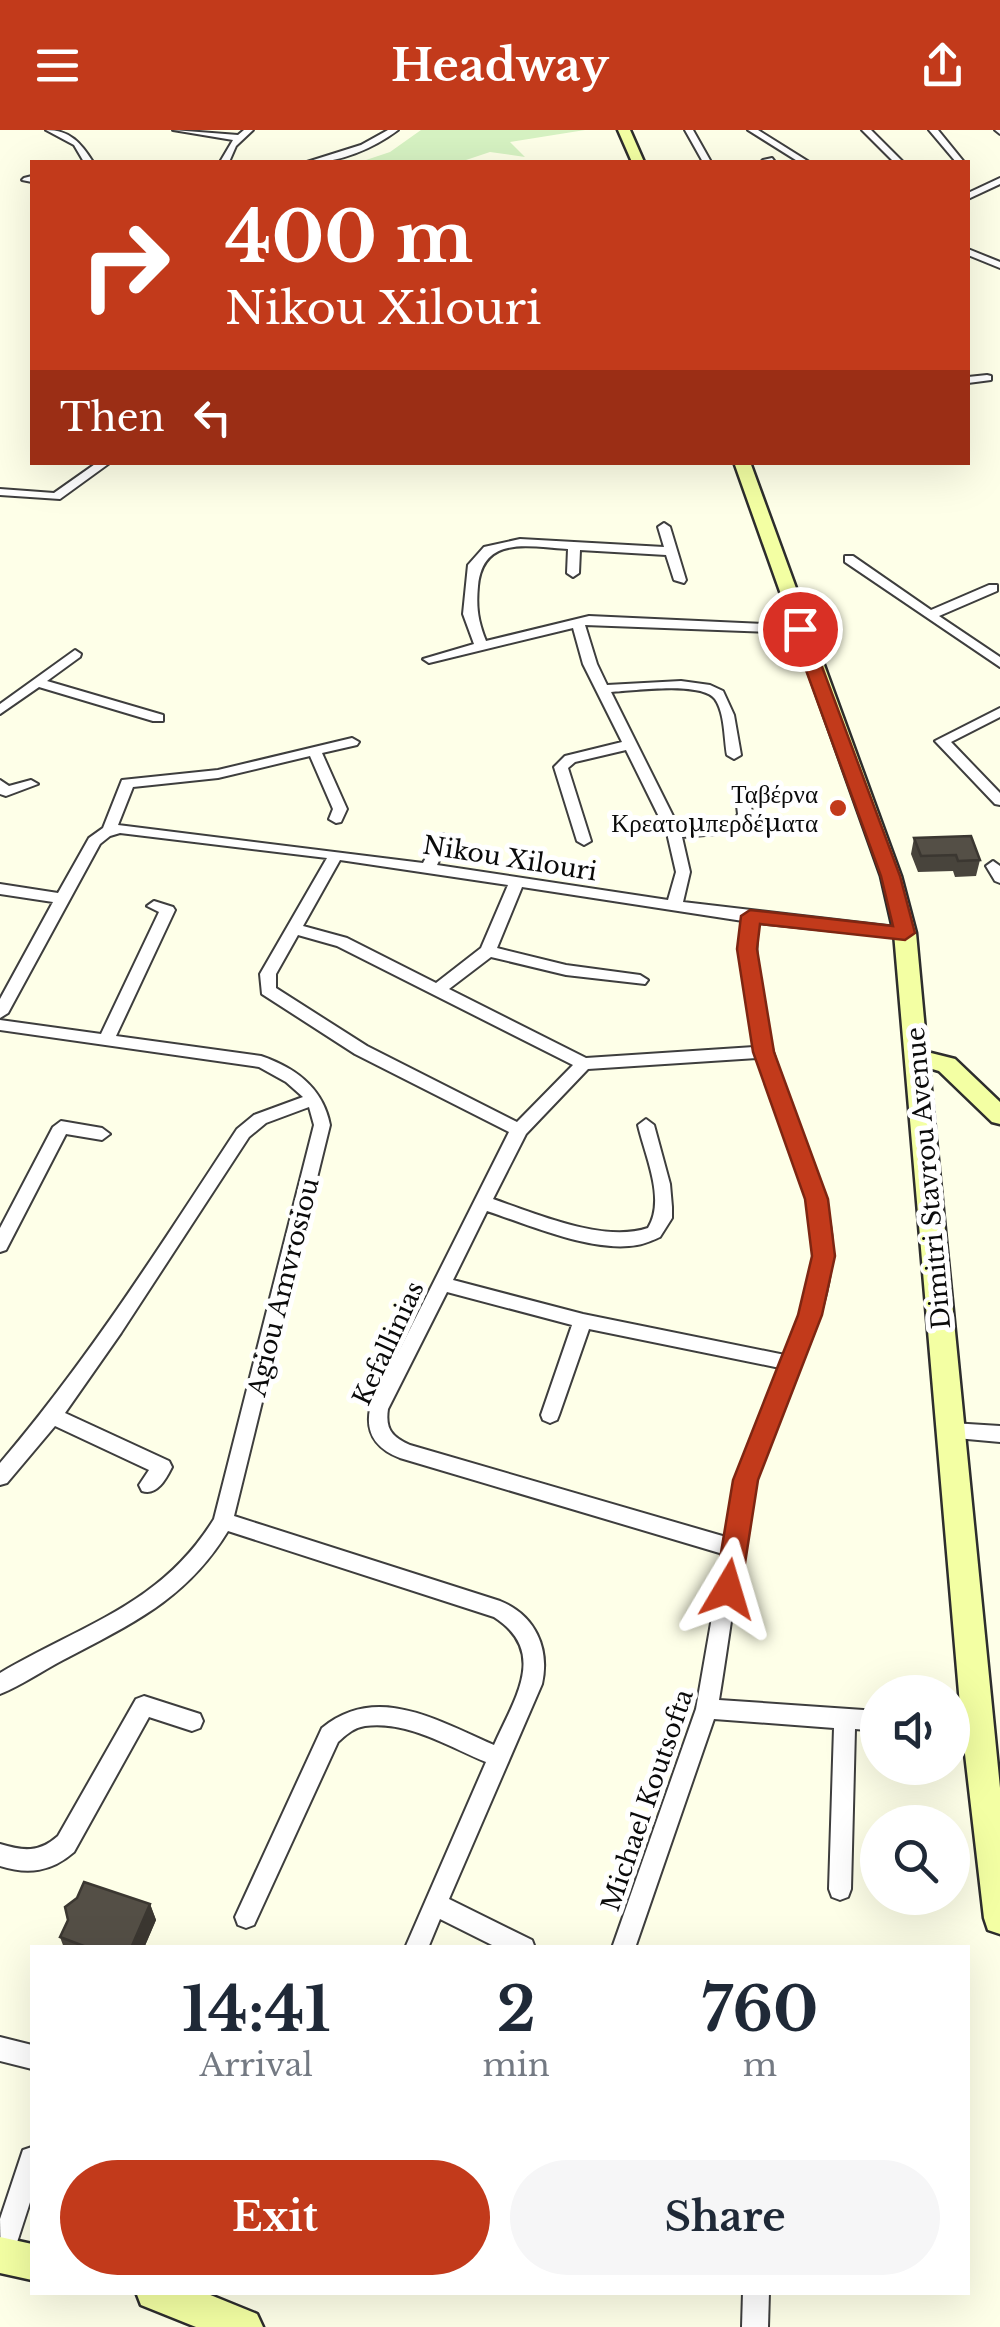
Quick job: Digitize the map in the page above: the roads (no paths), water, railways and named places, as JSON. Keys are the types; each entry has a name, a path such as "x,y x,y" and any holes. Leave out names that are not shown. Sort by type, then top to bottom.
{"main road":[{"path":"624,130 637,160"},
{"name":"Dimitri Stavrou Avenue","path":"743,465 890,876 905,933 952,1430 963,1675"},
{"path":"916,1057 947,1064 1000,1116"},
{"name":"Dimitri Stavrou Avenue","path":"970,1754 1000,1918"},
{"path":"1,2255 30,2262"},
{"path":"162,2295 244,2327"}],"street":[{"path":"50,130 76,143 87,160"},
{"path":"177,130 240,138"},
{"path":"226,160 249,130"},
{"path":"319,160 364,147 394,130"},
{"path":"689,130 706,160"},
{"path":"752,130 801,160"},
{"path":"866,130 896,160"},
{"path":"933,130 958,160"},
{"path":"970,193 1000,181"},
{"path":"970,253 1000,265"},
{"path":"970,264 988,260"},
{"path":"970,380 988,378"},
{"path":"0,492 56,498 102,465"},
{"path":"664,527 668,551 680,580"},
{"path":"481,645 469,614 474,566 488,550 520,543 668,551"},
{"path":"573,573 574,546"},
{"path":"849,559 1000,662"},
{"path":"930,615 994,588"},
{"path":"429,658 578,622 628,620 800,629"},
{"path":"578,622 602,689 674,834 683,872 674,906"},
{"path":"4,708 75,654"},
{"path":"38,683 158,718"},
{"path":"602,689 698,686 714,690 722,698 734,755"},
{"path":"1000,712 942,741 1000,802"},
{"path":"0,1012 94,841 109,831 127,783 218,774 352,742"},
{"path":"584,841 561,766 570,759 628,745"},
{"path":"315,753 340,810 336,819"},
{"path":"0,784 6,792 31,784"},
{"path":"674,834 735,828 745,814 742,789"},
{"name":"Nikou Xilouri","path":"109,831 132,828 336,854 674,906 905,933"},
{"path":"428,868 443,838"},
{"path":"336,854 268,974 271,995 377,1058 519,1130"},
{"path":"439,989 488,951 516,882"},
{"path":"0,889 61,898"},
{"path":"106,1039 168,910 154,906"},
{"name":"Michael Koutsofta","path":"624,1945 707,1709 733,1548 753,1456 819,1285 823,1241 816,1199 763,1052 747,949 750,916"},
{"path":"295,929 342,942 584,1064 763,1052"},
{"path":"488,951 566,970 640,980"},
{"path":"0,1025 261,1062 295,1079 314,1099 272,1114 243,1132 116,1328 52,1416 0,1477"},
{"name":"Kefallinias","path":"584,1064 519,1130 378,1409 377,1428 383,1440 407,1452 733,1548"},
{"name":"Agiou Amvrosiou","path":"0,1684 162,1596 202,1558 223,1521 320,1146 322,1116 314,1099"},
{"path":"484,1203 614,1240 647,1238 659,1229 663,1212 646,1125"},
{"path":"0,1245 60,1127 102,1134"},
{"path":"443,1284 582,1321 790,1363"},
{"path":"550,1415 582,1321"},
{"path":"52,1416 162,1467 149,1485"},
{"path":"952,1430 1000,1434"},
{"path":"223,1521 491,1607 520,1624 533,1645 534,1673 417,1945"},
{"path":"0,1855 39,1861 66,1844 144,1706 192,1722"},
{"path":"707,1709 860,1720"},
{"path":"246,1916 330,1736 346,1720 366,1713 382,1714 498,1757"},
{"path":"840,1889 844,1719"},
{"path":"436,1905 518,1945"},
{"path":"0,2049 30,2056"},
{"path":"1,2255 30,2165"},
{"path":"752,2295 755,2327"}],"place":[{"name":"Ταβέρνα Κρεατομπερδέματα","path":"838,808"}]}
